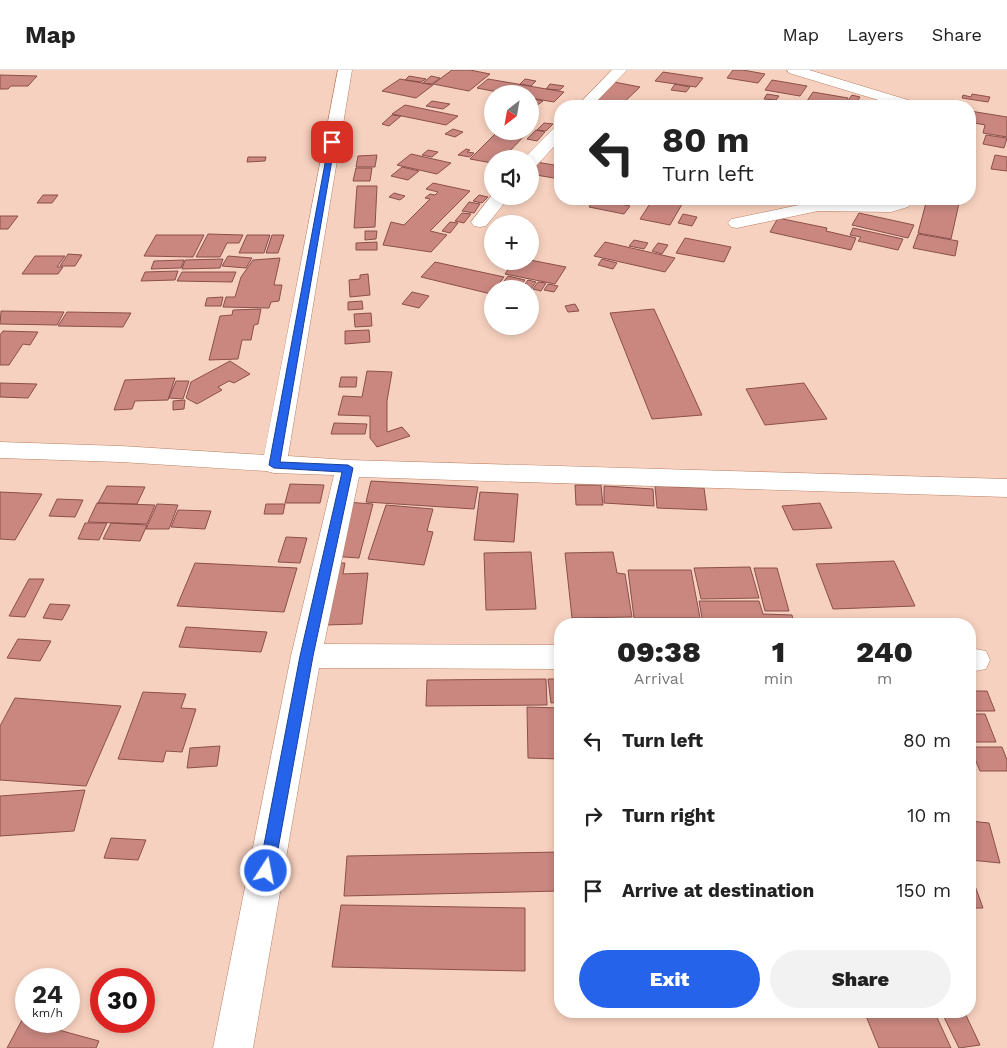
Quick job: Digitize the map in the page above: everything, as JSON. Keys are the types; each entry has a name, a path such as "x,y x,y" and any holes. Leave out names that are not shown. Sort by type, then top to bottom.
{"street":[{"path":"274,465 346,70"},
{"path":"590,100 620,70"},
{"path":"794,70 893,100"},
{"path":"539,153 554,137"},
{"path":"480,222 494,205"},
{"path":"737,223 818,206 891,207 896,205"},
{"path":"0,450 121,454 274,465 348,468 1007,488"},
{"path":"233,1048 306,656 348,468"},
{"path":"306,656 554,657"}],"building":[{"path":"452,70 470,70 490,74 469,91 433,84"},
{"path":"733,70 765,74 758,83 727,78"},
{"path":"663,72 703,78 696,87 655,81"},
{"path":"0,75 37,76 28,86 11,86 8,89 0,89"},
{"path":"409,76 426,79 421,82 405,80"},
{"path":"431,76 440,78 432,84 423,83"},
{"path":"400,79 433,85 416,98 382,91"},
{"path":"488,79 523,85 484,85 484,89 477,88"},
{"path":"525,79 536,81 532,85 520,84"},
{"path":"772,80 807,86 800,96 765,90"},
{"path":"614,82 640,87 626,100 595,100"},
{"path":"550,84 564,86 560,90 546,89"},
{"path":"675,84 690,87 686,92 671,90"},
{"path":"539,88 564,92 554,102 539,100"},
{"path":"813,92 848,98 847,100 808,100"},
{"path":"767,94 779,96 776,100 764,99"},
{"path":"972,94 990,97 988,102 962,98 963,95 971,97"},
{"path":"852,95 860,97 858,100 848,100"},
{"path":"432,101 450,104 443,109 426,106"},
{"path":"405,105 458,116 446,125 392,114"},
{"path":"976,112 1007,117 1007,137 983,133 985,125 976,123"},
{"path":"392,115 401,116 389,126 382,124"},
{"path":"544,123 553,124 546,131 539,130"},
{"path":"453,129 463,132 455,137 445,134"},
{"path":"539,131 545,132 539,139"},
{"path":"986,135 1007,138 1004,148 983,144"},
{"path":"489,140 520,140 511,150 484,150 484,162 470,159"},
{"path":"466,149 470,150 467,152 474,153 470,157 458,155"},
{"path":"428,150 438,152 432,157 422,155"},
{"path":"411,154 451,163 437,174 397,165"},
{"path":"377,155 375,167 356,167 358,156"},
{"path":"995,155 1007,157 1007,171 991,169"},
{"path":"248,157 266,157 265,161 247,162"},
{"path":"539,162 554,165 554,178 539,176"},
{"path":"402,167 419,171 408,180 391,176"},
{"path":"356,168 372,168 370,181 353,181"},
{"path":"433,183 470,191 430,231 447,235 431,252 383,245 391,222 404,225 430,199 425,198 430,194 435,195 438,192 426,189"},
{"path":"357,186 377,186 375,227 354,228"},
{"path":"394,193 405,196 400,200 389,197"},
{"path":"43,195 58,195 52,203 37,203"},
{"path":"479,195 484,196 482,203 473,201"},
{"path":"469,202 480,204 474,213 462,211"},
{"path":"590,205 630,206 624,214 589,207"},
{"path":"649,205 682,205 670,225 640,219"},
{"path":"925,205 959,205 951,239 918,233"},
{"path":"462,213 471,214 464,223 455,221"},
{"path":"859,213 914,225 908,238 852,225"},
{"path":"683,214 697,217 692,226 678,223"},
{"path":"0,216 18,216 8,229 0,229"},
{"path":"778,218 827,228 826,231 856,238 851,250 770,232"},
{"path":"450,222 458,223 450,233 442,231"},
{"path":"853,228 903,239 898,250 858,241 861,237 850,235"},
{"path":"365,231 377,231 376,239 365,240"},
{"path":"208,234 243,235 239,243 227,243 220,257 196,257"},
{"path":"918,234 958,241 955,256 913,248"},
{"path":"156,235 204,235 193,257 144,256"},
{"path":"247,235 270,235 264,253 239,253"},
{"path":"272,235 284,235 278,253 266,253"},
{"path":"685,238 731,247 724,262 676,253"},
{"path":"634,240 648,243 644,249 629,246"},
{"path":"377,242 377,250 356,250 356,243"},
{"path":"605,242 675,258 665,272 594,256"},
{"path":"658,243 668,245 662,254 652,251"},
{"path":"68,254 82,255 75,266 60,266"},
{"path":"35,256 65,256 57,267 63,267 58,274 22,274"},
{"path":"228,256 252,258 246,268 222,266"},
{"path":"280,258 274,285 282,285 279,301 271,302 269,308 223,307 226,297 235,297 241,277 253,260"},
{"path":"223,259 220,268 182,269 185,260"},
{"path":"602,259 617,263 613,269 598,265"},
{"path":"184,260 181,268 151,269 154,261"},
{"path":"435,262 504,277 502,280 484,280 484,292 421,277"},
{"path":"539,262 566,267 555,284 505,274 508,270 539,270"},
{"path":"178,271 175,280 141,281 145,272"},
{"path":"182,272 236,272 232,282 177,281"},
{"path":"368,274 370,295 350,297 349,280 360,279 360,275"},
{"path":"508,276 525,280 505,280"},
{"path":"539,282 546,283 541,291 539,290"},
{"path":"548,284 558,286 554,292 544,290"},
{"path":"412,292 429,296 419,308 402,304"},
{"path":"223,297 221,306 205,306 207,298"},
{"path":"362,301 363,309 348,310 348,302"},
{"path":"575,304 579,311 568,312 565,306"},
{"path":"261,309 258,324 254,325 251,340 242,340 238,359 209,360 220,316 232,315 233,310"},
{"path":"654,309 702,415 652,419 610,313"},
{"path":"1,311 64,312 57,325 0,324"},
{"path":"67,312 131,313 123,327 58,326"},
{"path":"371,313 372,326 355,327 354,314"},
{"path":"369,330 370,342 345,344 345,331"},
{"path":"3,331 38,332 30,345 23,344 9,365 0,365 0,335"},
{"path":"230,361 250,374 234,383 229,381 218,387 222,390 197,404 186,398 191,382"},
{"path":"367,371 392,372 387,401 387,432 402,427 410,436 377,447 370,438 370,416 338,415 343,396 362,397"},
{"path":"341,377 357,377 356,387 339,387"},
{"path":"175,378 168,400 135,401 132,409 114,410 125,380"},
{"path":"176,381 189,381 183,399 169,398"},
{"path":"0,383 37,384 28,398 0,397"},
{"path":"804,383 827,419 765,425 746,389"},
{"path":"185,400 184,409 173,410 173,401"},
{"path":"334,423 367,424 365,434 331,434"},
{"path":"371,481 478,487 474,509 366,502"},
{"path":"290,484 324,485 320,503 285,503"},
{"path":"575,485 601,485 603,505 576,505"},
{"path":"107,486 145,487 137,504 98,503"},
{"path":"604,486 653,489 654,506 604,503"},
{"path":"655,486 704,488 707,510 657,508"},
{"path":"0,492 42,494 15,540 0,539"},
{"path":"480,492 518,494 514,542 474,540"},
{"path":"57,499 83,500 75,517 49,516"},
{"path":"345,502 373,504 359,558 330,556"},
{"path":"97,503 155,505 147,524 88,522"},
{"path":"820,503 832,528 793,530 782,506"},
{"path":"157,504 178,505 169,529 146,529"},
{"path":"266,504 285,504 283,514 264,514"},
{"path":"386,505 433,509 427,531 433,532 424,565 368,559"},
{"path":"178,510 211,511 205,529 171,527"},
{"path":"85,523 107,523 99,540 78,539"},
{"path":"111,523 147,525 140,541 103,539"},
{"path":"286,537 307,538 300,563 278,562"},
{"path":"531,552 536,609 486,610 484,553"},
{"path":"613,552 617,573 625,574 632,617 572,618 565,553"},
{"path":"894,561 915,606 833,609 816,564"},
{"path":"195,563 297,568 284,612 177,606"},
{"path":"334,563 345,563 343,574 368,573 362,624 325,625"},
{"path":"750,567 759,598 701,599 694,568"},
{"path":"754,568 777,568 789,611 765,611"},
{"path":"628,570 691,570 700,618 634,618"},
{"path":"29,579 44,579 25,617 9,616"},
{"path":"699,601 759,601 763,614 792,615 793,618 702,618"},
{"path":"50,604 70,605 62,620 43,618"},
{"path":"186,627 267,632 261,652 179,647"},
{"path":"18,639 51,641 40,661 7,658"},
{"path":"546,679 547,705 426,706 427,680"},
{"path":"548,679 554,679 554,703 551,703"},
{"path":"976,691 987,691 995,711 976,711"},
{"path":"143,692 186,694 181,708 196,709 182,752 166,751 163,762 118,759"},
{"path":"15,698 121,706 86,786 0,780 0,726"},
{"path":"527,707 554,708 554,759 528,758"},
{"path":"976,714 985,714 996,742 976,742"},
{"path":"220,746 217,766 187,768 190,748"},
{"path":"976,747 1002,747 1007,760 1007,771 980,771 976,761"},
{"path":"85,790 74,831 0,836 0,796"},
{"path":"976,822 989,823 1000,863 976,861"},
{"path":"111,838 146,840 138,860 104,858"},
{"path":"554,852 554,891 344,896 347,856"},
{"path":"976,889 983,908 976,908"},
{"path":"341,905 525,908 525,971 332,967"},
{"path":"867,1018 937,1018 951,1048 879,1048"},
{"path":"944,1018 967,1018 980,1045 959,1048"},
{"path":"15,1033 70,1033 99,1041 96,1048 7,1048"}],"route":[{"path":"266,871 306,656 348,468 274,465 332,142"}]}
